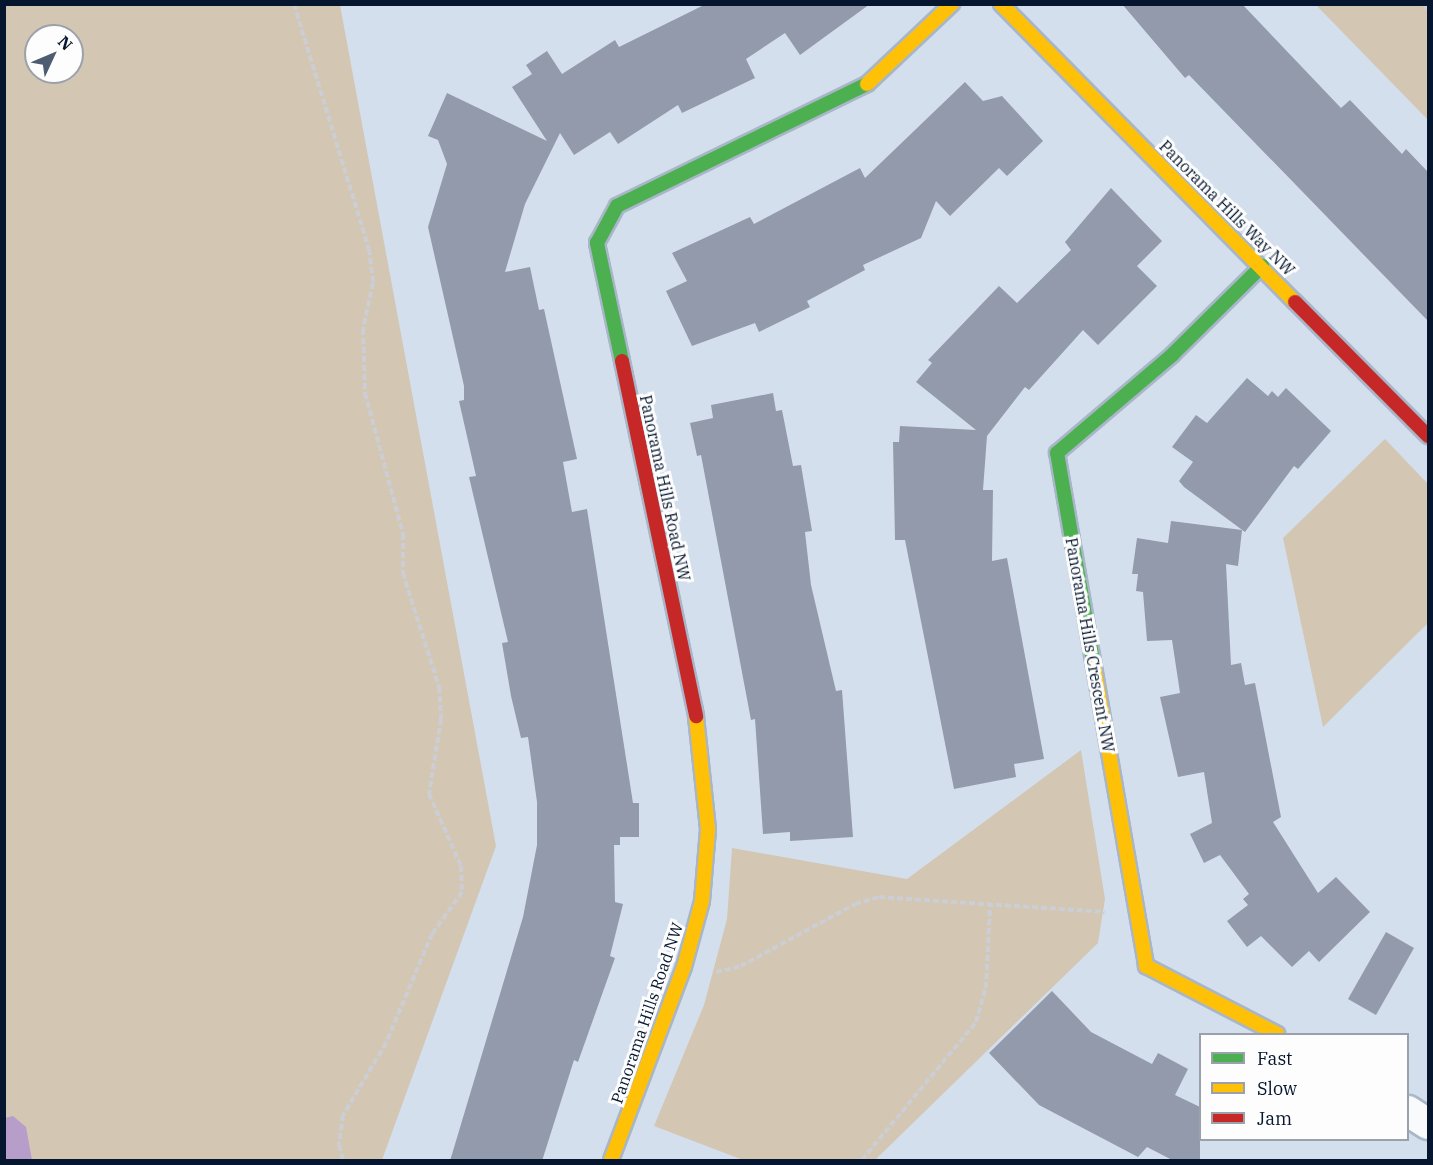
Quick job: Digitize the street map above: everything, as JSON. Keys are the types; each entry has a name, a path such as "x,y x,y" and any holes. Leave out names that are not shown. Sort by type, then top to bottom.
{"street":[{"name":"Panorama Hills Road NW","path":"611,1161 684,967 702,901 708,829 697,719 597,243 617,206 859,91 952,4"},
{"name":"Panorama Hills Way NW","path":"1001,4 1428,436"},
{"name":"Panorama Hills Crescent NW","path":"1262,266 1172,355 1057,453 1146,966 1273,1033"},
{"path":"1409,1112 1428,1124"}],"path":[{"path":"294,4 369,249 373,283 363,329 365,393 403,534 403,573 439,687 441,719 429,794 461,866 462,892 432,933 386,1043 343,1115 339,1145 343,1161"},
{"path":"1424,4 1428,9"},
{"path":"684,967 703,975 741,966 855,904 879,897 1137,914"},
{"path":"862,1161 976,1022 986,988 990,906"}],"shaded area":[{"path":"5,5 340,5 496,846 382,1160 5,1160"},
{"path":"1316,5 1428,5 1428,120"},
{"path":"1385,439 1428,484 1428,623 1323,727 1283,538"},
{"path":"1081,750 1105,899 1098,943 875,1160 743,1160 654,1126 704,1005 727,919 732,848 907,879"},
{"path":"13,1116 26,1127 32,1160 5,1160 5,1118"}],"building":[{"path":"706,4 870,4 800,55 785,33 746,59 755,78 682,113 678,105 618,144 610,132 574,155 560,133 525,204 505,272 530,267 539,310 544,309 577,459 563,462 572,512 587,509 633,803 639,803 639,837 620,837 620,845 614,845 615,902 623,904 610,956 615,958 578,1062 574,1060 542,1161 450,1161 523,917 537,845 537,802 528,737 521,738 511,696 502,643 508,642 469,477 476,476 459,401 464,400 464,386 428,227 447,164 438,140 428,136 447,93 547,141 512,87 532,74 526,65 547,51 562,74 615,40 619,47"},
{"path":"1122,4 1242,4 1341,108 1350,100 1402,154 1406,149 1428,172 1428,321 1189,75 1185,78"},
{"path":"965,82 983,101 1002,96 1043,141 1007,176 999,168 950,216 936,201 921,238 863,265 865,270 807,301 810,307 759,332 755,323 692,346 666,291 687,281 672,253 750,217 754,224 860,168 865,178"},
{"path":"1111,188 1162,241 1137,266 1157,286 1098,345 1083,330 1029,390 1025,387 987,436 983,490 993,490 992,561 1007,558 1044,759 1014,764 1016,777 954,789 905,540 895,540 893,442 899,442 900,426 976,430 916,382 932,363 928,360 999,286 1017,303 1071,250 1065,242"},
{"path":"1247,378 1268,396 1272,391 1278,397 1286,388 1331,431 1298,469 1294,466 1245,532 1184,487 1179,481 1193,462 1172,447 1196,415 1207,423"},
{"path":"773,393 776,411 782,410 793,466 801,465 812,531 805,532 811,585 836,691 842,690 853,837 790,841 790,832 763,834 755,719 751,720 701,455 697,456 690,423 713,418 711,405"},
{"path":"1171,521 1242,530 1238,566 1226,564 1231,665 1241,663 1245,685 1255,683 1281,817 1273,822 1318,893 1336,877 1370,912 1319,962 1309,951 1292,967 1261,936 1247,947 1227,921 1248,905 1243,899 1249,894 1220,855 1204,863 1190,834 1212,823 1204,772 1178,777 1160,697 1180,693 1172,640 1147,641 1143,592 1136,591 1138,574 1132,574 1137,538 1168,543"},
{"path":"1386,932 1414,948 1376,1015 1348,999"},
{"path":"1052,991 1091,1032 1152,1064 1158,1053 1188,1069 1175,1095 1199,1107 1200,1161 1174,1161 1147,1147 1138,1157 1039,1105 989,1053"}],"traffic: fast":[{"path":"622,361 597,243 617,206 867,84"},
{"path":"1093,661 1057,453 1172,355 1262,266"}],"traffic: slow":[{"path":"867,84 952,4"},
{"path":"1001,4 1295,302"},
{"path":"1093,661 1146,966 1275,1033"},
{"path":"611,1160 684,967 702,901 708,829 696,716"}],"traffic: jam":[{"path":"1295,302 1428,436"},
{"path":"622,361 696,716"}]}
